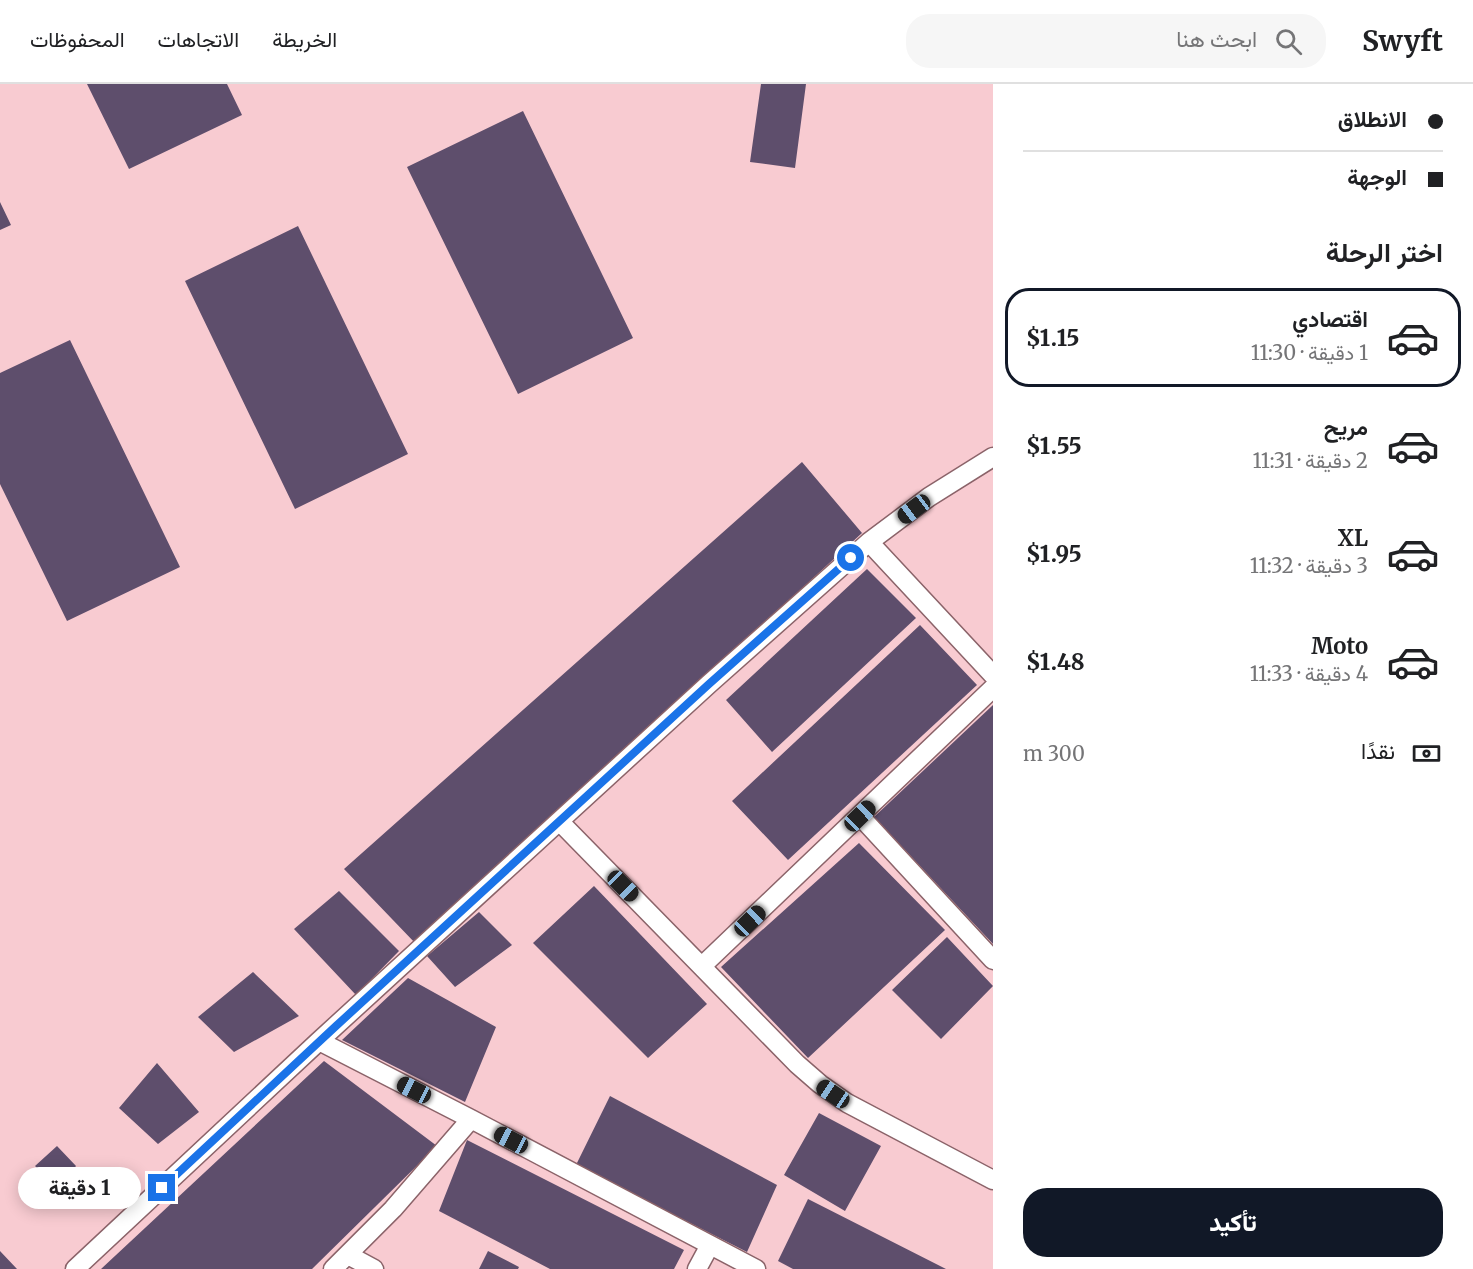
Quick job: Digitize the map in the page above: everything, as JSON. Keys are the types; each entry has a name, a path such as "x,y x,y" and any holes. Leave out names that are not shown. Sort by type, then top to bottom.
{"street":[{"path":"75,1269 319,1041 709,684 869,542 929,497 993,457"},
{"path":"869,542 993,675"},
{"path":"702,966 993,688"},
{"path":"860,816 993,960"},
{"path":"560,822 797,1064 820,1084 847,1103 993,1180"},
{"path":"319,1041 756,1269"},
{"path":"333,1269 393,1209 471,1119"},
{"path":"697,1269 710,1245"},
{"path":"348,1255 374,1269"}],"building":[{"path":"87,84 227,84 242,115 129,169"},
{"path":"761,84 806,84 795,168 750,162"},
{"path":"523,111 633,338 518,394 407,167"},
{"path":"0,202 11,225 0,230"},
{"path":"298,226 408,454 295,509 185,281"},
{"path":"70,340 180,567 67,621 0,484 0,373"},
{"path":"802,462 862,533 416,944 344,869"},
{"path":"867,569 916,618 772,752 726,700"},
{"path":"920,625 977,685 788,860 732,801"},
{"path":"993,705 993,944 874,817"},
{"path":"859,843 945,930 808,1058 721,967"},
{"path":"594,886 707,1004 648,1058 533,943"},
{"path":"339,891 399,951 356,995 294,929"},
{"path":"479,912 512,945 455,987 427,956"},
{"path":"947,937 993,986 941,1039 892,990"},
{"path":"253,972 299,1016 234,1052 198,1017"},
{"path":"408,978 496,1027 465,1102 342,1040"},
{"path":"324,1061 437,1146 312,1269 101,1269"},
{"path":"157,1063 199,1112 158,1144 119,1108"},
{"path":"610,1096 777,1185 747,1252 576,1165"},
{"path":"819,1113 881,1146 845,1211 784,1175"},
{"path":"467,1140 684,1250 674,1269 550,1269 439,1211"},
{"path":"57,1146 76,1166 58,1189 35,1166"},
{"path":"808,1199 946,1269 793,1269 778,1261"},
{"path":"0,1251 17,1269 0,1269"},
{"path":"488,1251 519,1267 518,1269 479,1269"}],"route":[{"path":"162,1188 709,684 851,558"}]}
